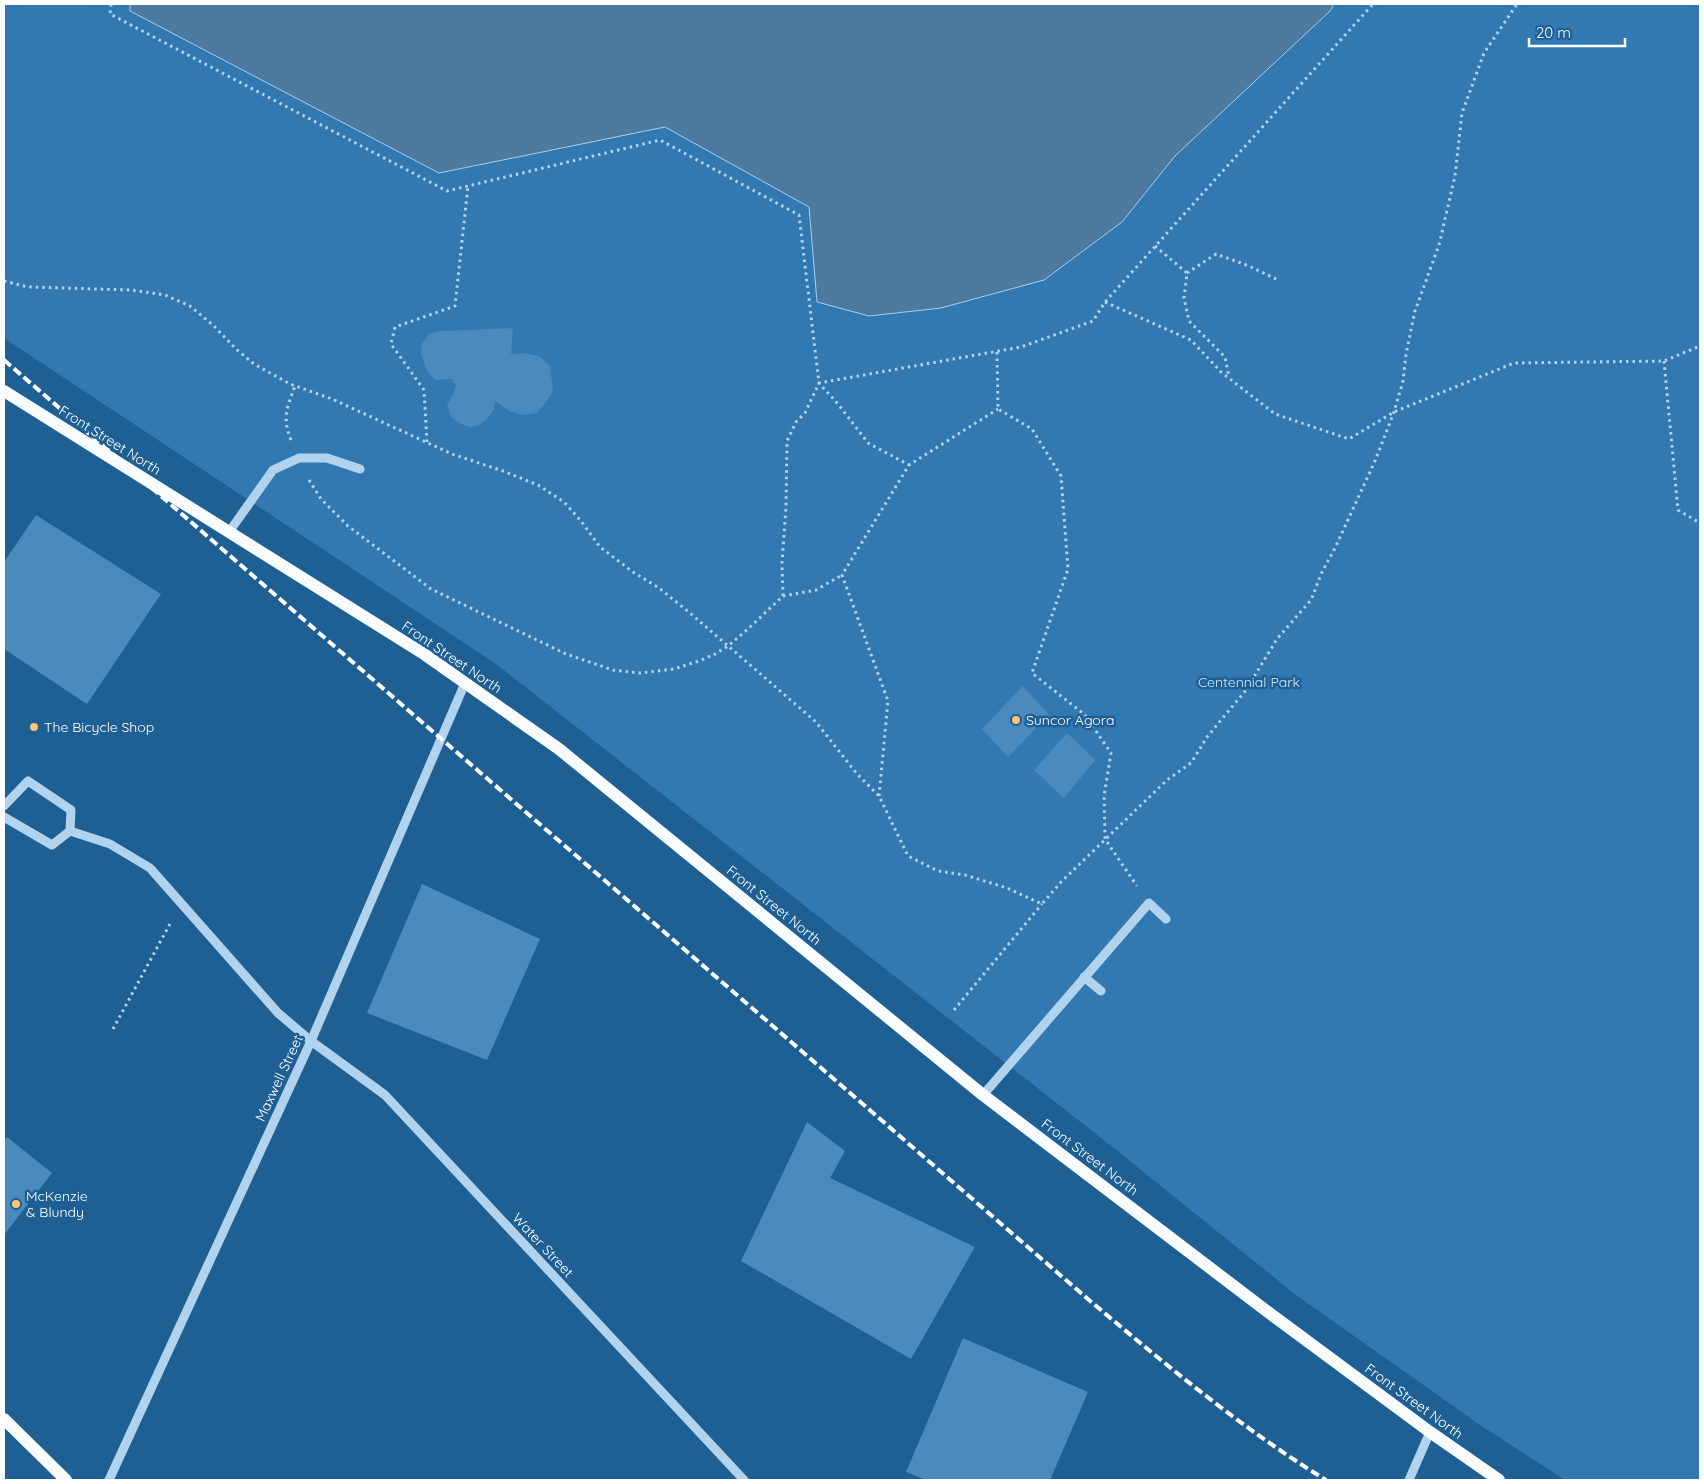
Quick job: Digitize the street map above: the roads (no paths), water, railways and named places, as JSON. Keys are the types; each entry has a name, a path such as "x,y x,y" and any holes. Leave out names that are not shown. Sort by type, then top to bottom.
{"main road":[{"name":"Front Street North","path":"4,391 424,654 559,749 983,1095 1264,1309 1430,1432 1499,1480"},
{"path":"4,1419 66,1480"}],"street":[{"path":"228,532 273,470 299,458 327,458 360,469"},
{"name":"Maxwell Street","path":"109,1480 311,1041 465,683"},
{"path":"4,806 28,781 71,810 70,831 52,845 4,816"},
{"name":"Water Street","path":"70,831 110,844 150,868 278,1013 311,1041 385,1095 744,1480"},
{"path":"983,1095 1149,903 1166,918"},
{"path":"1084,977 1101,991"},
{"path":"1409,1480 1430,1432"}],"railway":[{"path":"4,360 1089,1300 1234,1417 1326,1480"}],"place":[{"name":"Suncor Agora","path":"1016,720"},
{"name":"The Bicycle Shop","path":"34,727"},
{"name":"McKenzie & Blundy","path":"16,1204"}],"park label":[{"name":"Centennial Park","path":"1249,682"}]}
